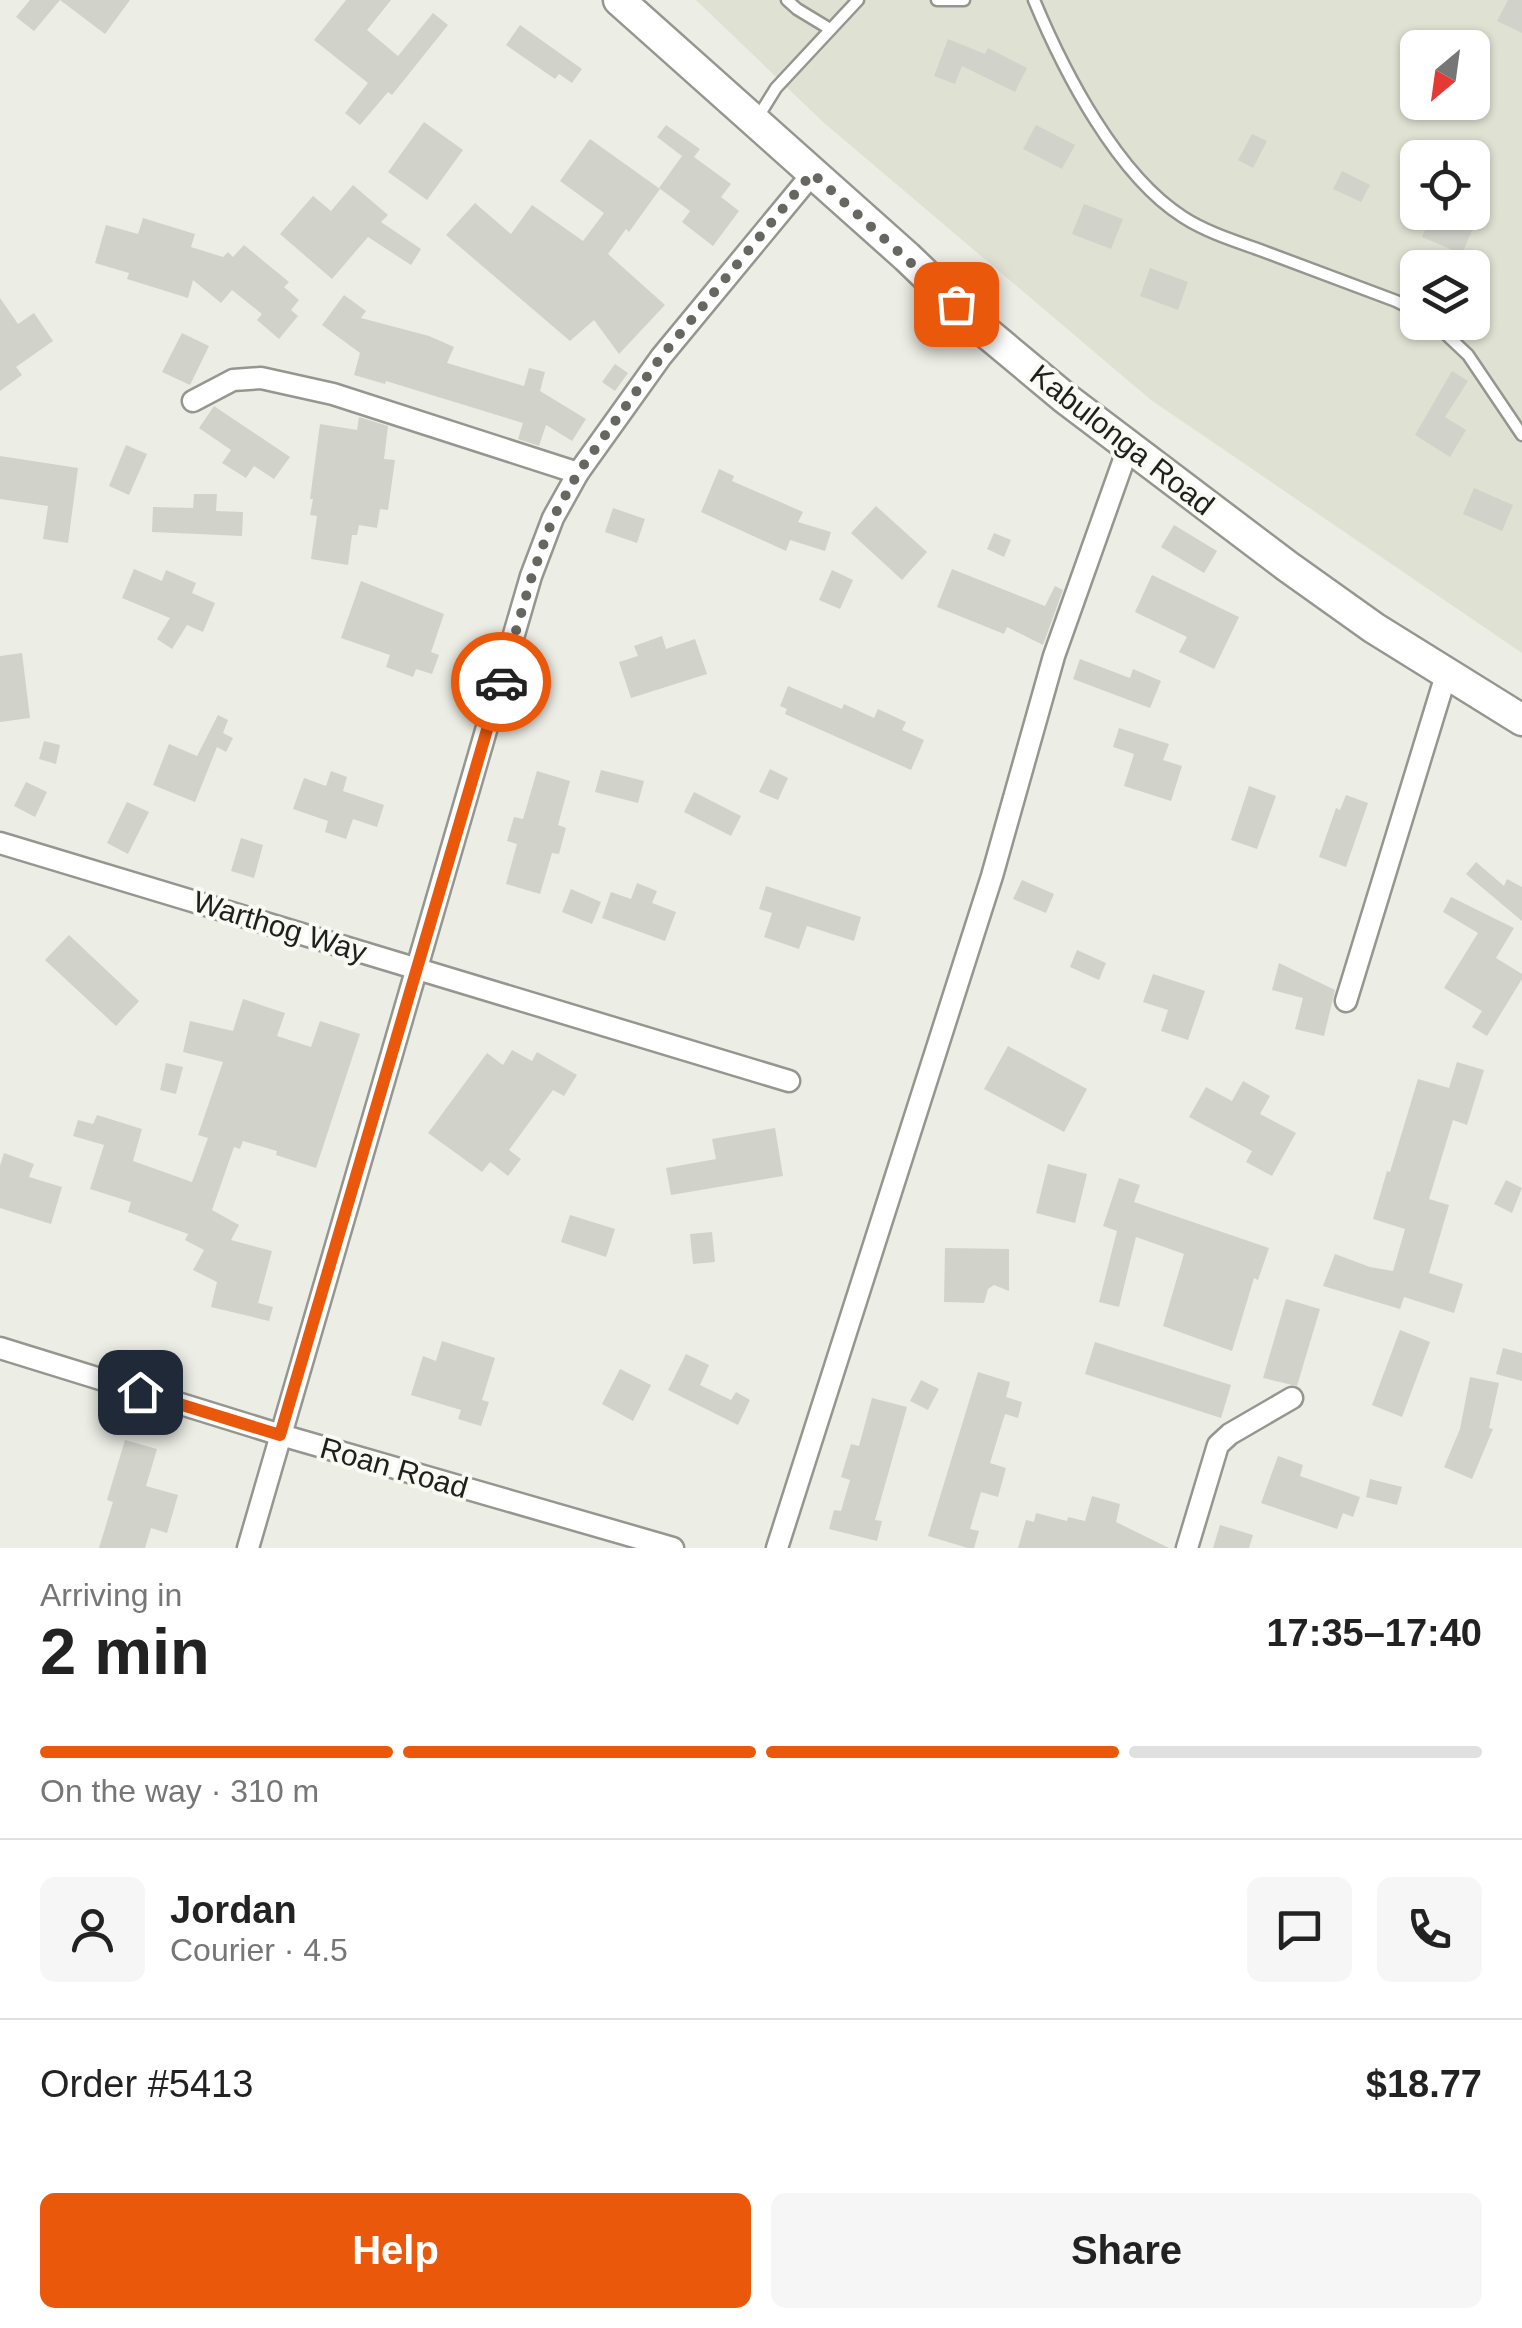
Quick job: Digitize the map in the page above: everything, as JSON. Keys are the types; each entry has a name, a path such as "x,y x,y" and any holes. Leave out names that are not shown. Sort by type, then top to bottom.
{"main road":[{"name":"Kabulonga Road","path":"619,0 907,256 981,328 1128,448 1287,566 1446,675 1522,720"}],"street":[{"path":"248,1548 532,576 553,518 578,473 661,357 812,173"},
{"path":"193,400 233,380 261,378 333,394 578,473"},
{"path":"777,1548 992,876 1054,656 1128,448"},
{"path":"1346,1002 1446,675"},
{"name":"Warthog Way","path":"0,843 790,1081"},
{"name":"Roan Road","path":"0,1348 280,1435 674,1548"},
{"path":"1187,1548 1218,1445 1292,1398"}],"lane":[{"path":"787,0 796,10 830,29"},
{"path":"937,0 964,0"},
{"path":"1034,0 1092,115 1135,177 1160,201 1187,220 1223,236 1400,303"},
{"path":"755,121 776,88 859,1"},
{"path":"1452,340 1468,356 1522,435"}],"shaded area":[{"path":"696,0 1522,0 1522,653 1151,400 823,122"}],"building":[{"path":"30,0 60,0 34,31 16,17"},
{"path":"60,0 130,0 105,34"},
{"path":"346,0 391,0 367,30 398,56 433,13 448,25 392,95 388,92 360,125 345,113 368,83 314,40"},
{"path":"1508,0 1522,0 1522,33 1497,21"},
{"path":"520,25 582,69 572,83 559,74 555,79 506,45"},
{"path":"948,39 985,54 988,48 1027,68 1015,92 962,66 955,84 934,76"},
{"path":"424,122 463,150 427,200 388,172"},
{"path":"666,125 700,149 694,157 731,184 721,197 739,211 713,246 682,222 690,211 659,188 682,156 657,137"},
{"path":"1036,125 1075,145 1062,169 1023,149"},
{"path":"1252,134 1267,141 1253,168 1238,160"},
{"path":"590,139 660,189 608,254 665,305 619,354 594,320 570,341 446,235 475,203 511,234 532,205 583,241 604,213 560,181"},
{"path":"1342,171 1370,185 1361,202 1333,189"},
{"path":"353,185 388,215 381,222 421,249 411,265 368,237 332,279 280,234 313,196 331,211"},
{"path":"1084,204 1123,219 1111,249 1072,234"},
{"path":"143,218 195,234 191,247 223,257 228,252 233,257 244,245 289,282 284,287 299,300 291,310 298,316 279,339 257,320 262,314 232,290 221,303 193,280 188,298 127,279 129,273 95,263 106,225 138,234"},
{"path":"1425,230 1472,230 1464,250 1453,250 1422,237"},
{"path":"1150,268 1188,282 1178,310 1140,296"},
{"path":"344,295 366,311 361,318 429,336 454,347 447,363 524,386 529,368 545,372 540,391 586,419 572,441 546,425 539,446 518,439 523,423 354,375 360,353 322,325"},
{"path":"0,298 18,324 34,313 53,341 16,367 22,375 0,391"},
{"path":"182,333 209,346 190,385 162,372"},
{"path":"615,364 628,373 615,391 602,382"},
{"path":"1452,371 1468,381 1445,417 1466,430 1450,457 1415,435"},
{"path":"214,406 290,457 274,479 254,466 246,478 222,463 231,450 199,428"},
{"path":"359,417 388,426 384,459 395,460 388,510 380,509 377,528 359,525 357,535 352,535 348,565 311,559 317,516 310,515 310,499 320,424 357,430"},
{"path":"126,445 147,454 129,495 109,486"},
{"path":"0,456 78,468 68,543 43,539 48,506 0,499"},
{"path":"719,469 734,476 732,481 803,512 798,522 831,532 825,551 790,540 786,551 701,512"},
{"path":"1474,488 1513,505 1502,531 1463,514"},
{"path":"194,494 217,494 216,511 243,512 242,536 152,532 153,507 193,508"},
{"path":"876,506 927,552 902,580 851,533"},
{"path":"613,508 645,519 637,543 605,532"},
{"path":"1174,525 1217,551 1204,573 1161,547"},
{"path":"994,533 1011,540 1004,557 987,549"},
{"path":"134,569 162,581 166,570 196,583 192,593 215,603 203,632 187,625 172,649 157,639 170,618 122,598"},
{"path":"952,569 1045,606 1055,586 1063,590 1043,645 1007,627 1004,634 937,607"},
{"path":"832,570 853,580 840,609 819,600"},
{"path":"1152,575 1239,617 1214,669 1179,652 1187,637 1135,612"},
{"path":"361,581 444,614 431,652 439,655 432,674 416,669 413,677 386,667 390,655 341,638"},
{"path":"662,636 666,649 695,639 707,674 631,698 619,662 638,656 634,646"},
{"path":"22,653 30,718 0,722 0,656"},
{"path":"1080,659 1130,678 1133,669 1161,681 1150,708 1073,679"},
{"path":"788,686 842,709 844,704 874,718 878,709 906,722 902,730 924,740 911,770 785,714 787,709 780,706"},
{"path":"218,715 228,720 223,733 233,738 226,752 217,747 195,802 153,785 169,744 197,756"},
{"path":"1119,728 1169,744 1163,760 1182,766 1171,801 1124,786 1134,754 1113,747"},
{"path":"44,741 60,745 56,764 39,759"},
{"path":"770,769 788,778 778,800 759,792"},
{"path":"601,770 644,781 638,803 595,792"},
{"path":"331,771 347,777 343,791 384,805 377,827 353,819 346,839 325,832 328,821 293,809 304,778 326,786"},
{"path":"537,771 570,781 558,825 566,828 559,854 552,853 540,894 506,884 517,844 507,841 514,817 523,819"},
{"path":"26,782 47,792 35,817 14,806"},
{"path":"1249,786 1276,796 1257,849 1231,840"},
{"path":"694,792 741,816 731,836 684,812"},
{"path":"1346,795 1368,803 1346,867 1319,857 1336,808 1340,810"},
{"path":"127,802 149,812 128,854 107,843"},
{"path":"241,838 263,845 254,878 231,871"},
{"path":"1476,862 1504,886 1507,879 1522,887 1522,921 1466,874"},
{"path":"1022,880 1054,894 1046,913 1013,899"},
{"path":"637,883 657,891 652,903 676,912 665,941 602,918 611,892 631,899"},
{"path":"766,886 861,917 854,941 807,926 799,949 764,937 772,913 759,909"},
{"path":"571,889 601,902 592,924 562,912"},
{"path":"1451,897 1514,928 1496,958 1522,974 1522,979 1487,1036 1472,1027 1482,1011 1444,988 1478,933 1443,912"},
{"path":"69,935 139,1001 116,1026 45,960"},
{"path":"1077,950 1106,963 1099,980 1070,967"},
{"path":"1279,963 1335,990 1324,1036 1295,1029 1303,998 1272,990"},
{"path":"1153,974 1205,991 1188,1040 1161,1031 1168,1010 1143,1002"},
{"path":"243,999 285,1013 277,1036 311,1047 320,1021 360,1034 316,1168 243,1141 240,1149 234,1147 212,1210 239,1225 231,1240 272,1251 258,1303 273,1307 269,1321 211,1307 217,1282 193,1270 204,1250 185,1240 188,1234 128,1212 131,1202 90,1189 104,1145 73,1136 78,1120 93,1124 97,1115 142,1129 133,1161 192,1182 208,1138 198,1135 223,1062 183,1052 190,1021 233,1031"},
{"path":"1008,1046 1087,1089 1064,1132 984,1089"},
{"path":"512,1050 532,1061 537,1052 577,1075 564,1096 553,1090 509,1150 521,1159 508,1176 490,1162 482,1172 428,1133 487,1053 503,1065"},
{"path":"1457,1062 1484,1070 1467,1125 1453,1120 1429,1199 1449,1205 1429,1273 1463,1284 1454,1313 1404,1297 1400,1309 1323,1286 1335,1254 1393,1271 1405,1229 1373,1219 1387,1171 1390,1172 1418,1079 1449,1088"},
{"path":"166,1063 183,1067 176,1094 160,1090"},
{"path":"1243,1081 1270,1096 1260,1114 1296,1133 1272,1176 1246,1162 1252,1151 1189,1117 1206,1087 1232,1101"},
{"path":"775,1128 783,1176 671,1195 666,1168 716,1159 712,1139"},
{"path":"4,1153 34,1164 29,1177 62,1187 51,1224 0,1208 0,1166"},
{"path":"1048,1164 1087,1174 1075,1223 1036,1213"},
{"path":"1119,1178 1140,1185 1134,1202 1269,1248 1258,1280 1254,1278 1232,1351 1163,1326 1184,1254 1136,1237 1119,1307 1099,1302 1117,1231 1103,1226"},
{"path":"1506,1180 1522,1188 1512,1213 1494,1204"},
{"path":"570,1215 615,1229 606,1257 561,1242"},
{"path":"712,1232 715,1262 693,1264 690,1234"},
{"path":"945,1248 1009,1249 1009,1291 994,1285 988,1289 984,1303 944,1302"},
{"path":"1286,1299 1320,1309 1297,1386 1263,1378"},
{"path":"1400,1330 1430,1342 1402,1417 1372,1405"},
{"path":"442,1341 495,1358 482,1400 489,1402 481,1426 458,1419 461,1410 411,1395 423,1356 436,1361"},
{"path":"1095,1342 1231,1385 1221,1418 1085,1374"},
{"path":"1503,1348 1522,1353 1522,1381 1496,1374"},
{"path":"686,1354 709,1365 700,1385 731,1400 736,1392 750,1400 738,1425 668,1390"},
{"path":"620,1369 651,1385 633,1421 602,1404"},
{"path":"978,1372 1010,1382 1006,1397 1022,1402 1018,1418 1005,1414 990,1463 1006,1468 998,1497 981,1492 970,1529 979,1531 974,1548 968,1548 928,1536"},
{"path":"1470,1377 1499,1383 1489,1428 1493,1429 1472,1479 1444,1467 1460,1429"},
{"path":"921,1380 939,1389 928,1410 910,1401"},
{"path":"872,1398 907,1407 875,1520 882,1521 877,1541 829,1529 834,1510 841,1511 850,1480 841,1477 851,1444 859,1446"},
{"path":"125,1440 157,1449 146,1486 178,1495 167,1533 151,1528 145,1548 99,1548 113,1502 107,1500"},
{"path":"1278,1456 1303,1465 1300,1476 1360,1497 1353,1517 1343,1513 1337,1529 1261,1503"},
{"path":"1370,1479 1402,1487 1397,1505 1366,1497"},
{"path":"1092,1496 1120,1504 1116,1522 1169,1548 1018,1548 1026,1520 1034,1522 1036,1513 1085,1521"},
{"path":"1220,1525 1253,1535 1249,1548 1213,1548"}],"way so far":[{"path":"501,682 553,518 578,473 661,357 812,173 956,304"}],"route":[{"path":"140,1392 280,1435 501,682"}]}
